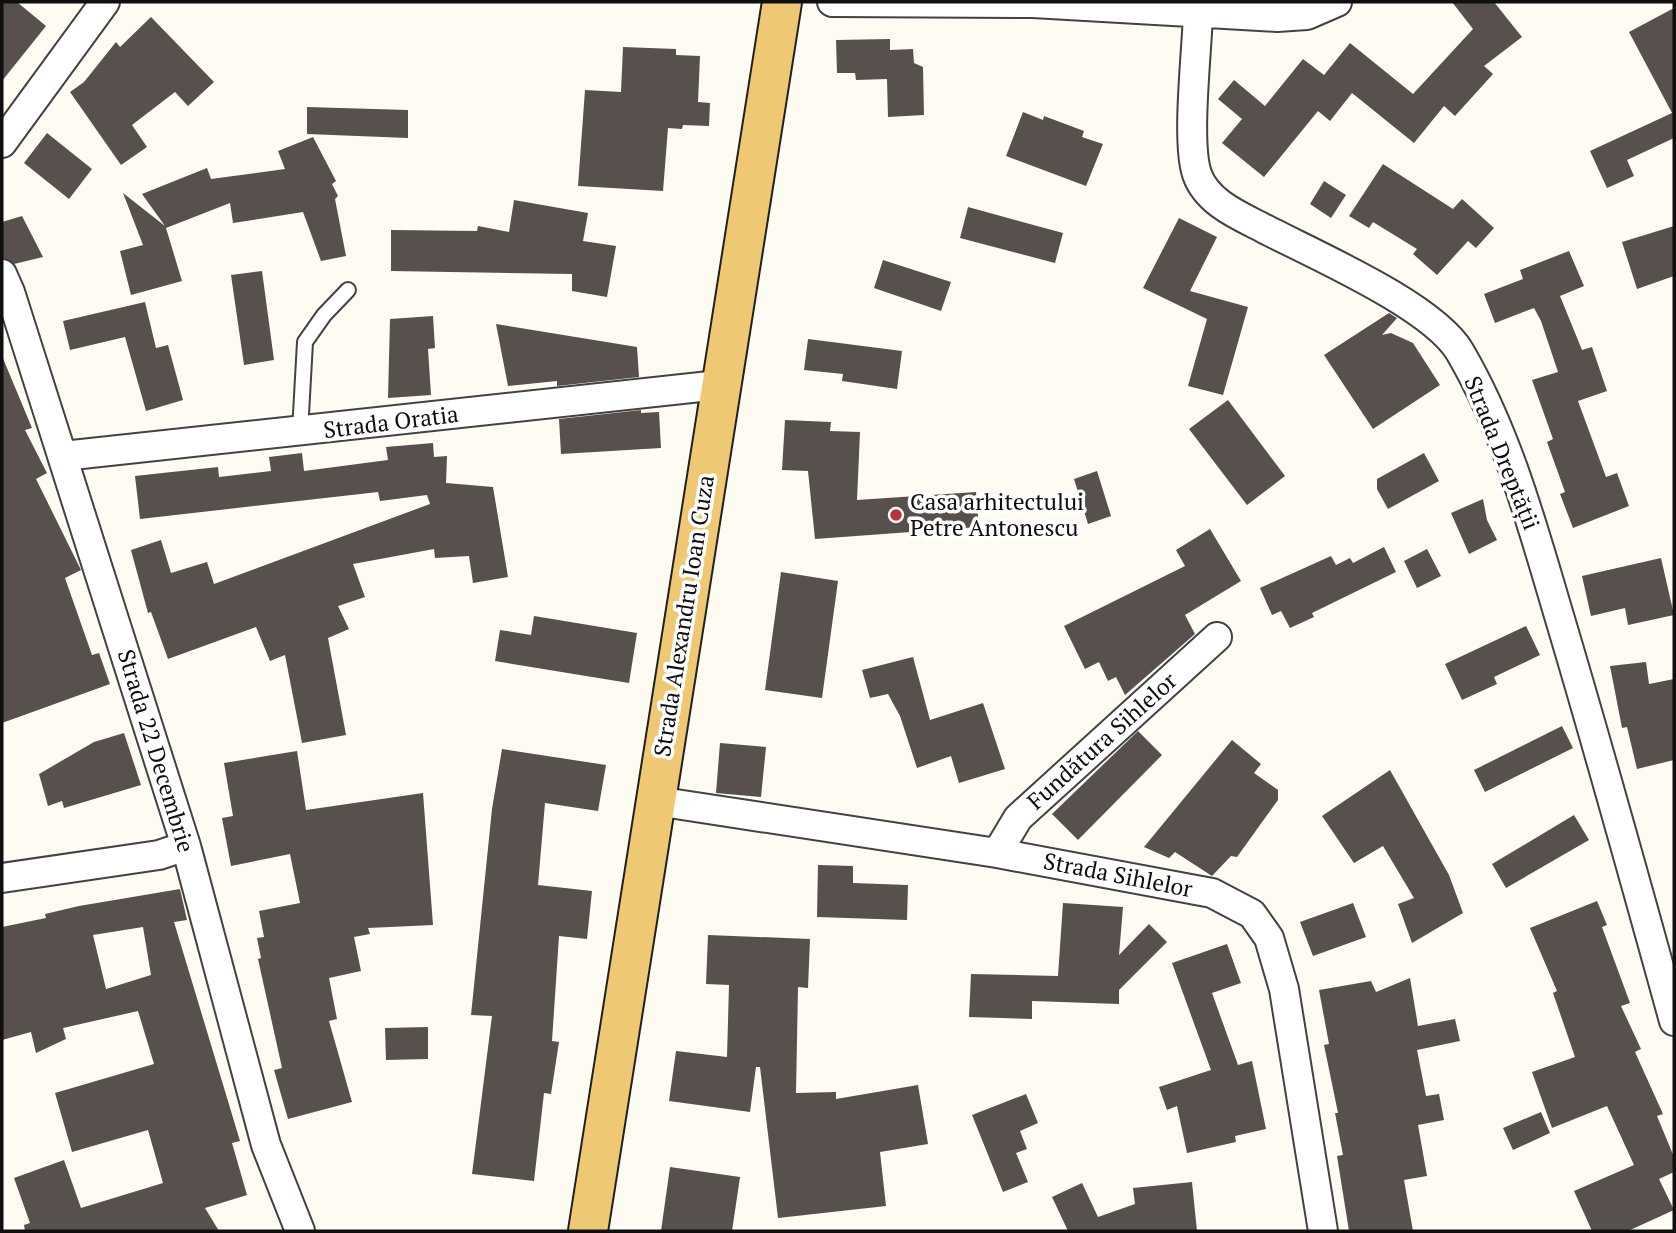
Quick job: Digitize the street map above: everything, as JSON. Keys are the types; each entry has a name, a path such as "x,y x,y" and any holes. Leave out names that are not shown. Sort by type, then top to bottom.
{"main road":[{"name":"Strada Alexandru Ioan Cuza","path":"588,1231 719,384 782,2"}],"street":[{"path":"2,143 105,2"},
{"path":"831,2 1034,2 1277,17 1307,15 1337,2"},
{"name":"Strada Dreptății","path":"1198,13 1193,146 1196,173 1204,188 1239,217 1404,302 1434,322 1458,348 1485,400 1521,488 1601,756 1674,1021"},
{"name":"Strada 22 Decembrie","path":"2,274 63,456 186,846 266,1145 300,1231"},
{"name":"Strada Oratia","path":"63,456 719,384"},
{"name":"Fundătura Sihlelor","path":"997,853 1018,818 1217,637"},
{"name":"Strada Sihlelor","path":"656,802 997,853 1212,893 1252,914 1269,938 1284,989 1323,1231"},
{"path":"2,878 149,857 186,846"}],"lane":[{"path":"300,432 305,342 324,315 348,290"}],"building":[{"path":"2,2 17,2 46,26 2,81"},
{"path":"1452,2 1494,2 1522,37 1484,66 1493,74 1455,116 1444,106 1414,143 1352,93 1330,121 1318,111 1264,177 1222,143 1242,119 1218,99 1234,80 1265,106 1303,59 1324,75 1350,43 1413,94 1473,29"},
{"path":"1674,8 1674,138 1627,160 1634,176 1607,188 1590,151 1672,113 1629,32"},
{"path":"151,17 214,82 188,106 175,92 132,125 147,147 121,165 70,92 84,82 116,42 120,47"},
{"path":"890,39 890,50 913,49 914,63 923,67 924,115 888,117 887,79 856,80 855,73 837,73 836,40"},
{"path":"623,47 676,49 676,55 700,56 698,102 710,103 709,126 683,125 682,129 668,128 663,191 578,186 585,90 621,92"},
{"path":"307,107 408,110 408,138 307,134"},
{"path":"1023,112 1043,120 1044,116 1084,131 1082,137 1103,144 1086,186 1006,156"},
{"path":"47,133 92,169 69,199 24,163"},
{"path":"313,137 336,181 332,184 338,196 335,199 346,256 321,261 303,212 233,223 230,203 166,228 182,281 131,295 120,251 143,245 123,193 165,226 142,194 207,168 211,179 285,169 278,151"},
{"path":"1383,164 1453,209 1462,199 1494,228 1476,248 1468,241 1437,275 1413,254 1417,249 1373,222 1369,228 1349,216"},
{"path":"1324,181 1346,195 1331,218 1310,204"},
{"path":"514,200 588,213 583,241 616,246 607,297 572,291 572,274 391,271 391,230 477,231 478,226 509,232"},
{"path":"968,207 1063,233 1055,263 960,238"},
{"path":"22,216 43,257 14,264 2,258 2,222"},
{"path":"1179,218 1217,237 1190,291 1248,307 1223,395 1188,386 1207,319 1143,288"},
{"path":"1674,226 1674,276 1637,289 1622,242"},
{"path":"1569,251 1584,286 1560,296 1582,350 1592,347 1607,391 1578,401 1606,477 1617,473 1629,506 1573,528 1560,494 1565,492 1547,442 1553,439 1532,380 1558,372 1541,321 1534,308 1495,323 1484,294 1523,279 1520,270"},
{"path":"883,260 951,282 941,311 874,288"},
{"path":"262,271 274,360 244,365 231,275"},
{"path":"145,302 156,348 168,345 183,400 146,411 125,337 70,350 63,321"},
{"path":"1389,313 1397,318 1382,335 1391,333 1413,343 1440,385 1373,429 1324,355"},
{"path":"433,316 435,348 428,349 431,395 388,398 390,319"},
{"path":"496,324 637,347 639,377 557,386 557,381 508,386"},
{"path":"808,339 902,351 897,389 842,381 843,374 804,370"},
{"path":"2,356 32,428 25,430 47,473 36,479 81,570 65,578 92,655 99,653 110,684 2,723"},
{"path":"1228,400 1285,476 1247,505 1189,429"},
{"path":"641,410 641,413 659,412 661,448 561,454 559,419"},
{"path":"785,420 831,422 830,431 860,432 857,500 976,492 979,527 815,539 808,471 782,470"},
{"path":"433,443 434,457 447,456 446,483 493,487 508,577 473,583 469,556 435,558 434,549 353,564 365,597 338,606 349,629 328,638 346,735 302,743 285,655 270,661 256,627 168,659 151,612 148,613 131,550 161,540 171,573 207,562 214,584 430,504 427,495 380,501 378,492 140,519 135,476 218,467 219,477 271,471 269,457 302,453 304,471 388,460 386,447"},
{"path":"1424,453 1439,481 1388,509 1377,489 1377,479"},
{"path":"1097,471 1111,516 1088,524 1074,479"},
{"path":"1483,499 1487,520 1497,540 1469,554 1451,513"},
{"path":"1210,529 1241,581 1185,615 1195,634 1125,695 1116,677 1108,681 1099,662 1085,669 1064,626 1185,566 1176,550"},
{"path":"1384,547 1396,572 1312,613 1314,617 1290,628 1281,611 1272,615 1260,588 1331,556 1336,565 1350,558 1353,563"},
{"path":"1427,549 1441,576 1417,588 1404,561"},
{"path":"1661,558 1674,615 1628,625 1625,608 1591,616 1582,576"},
{"path":"781,572 838,581 822,698 765,690"},
{"path":"534,616 637,633 629,683 495,661 500,630 531,635"},
{"path":"1526,626 1540,655 1494,677 1497,684 1462,700 1445,664"},
{"path":"913,657 930,720 983,703 1005,769 959,783 951,756 917,768 900,716 888,694 870,698 862,670"},
{"path":"1646,662 1649,684 1674,679 1674,760 1637,769 1627,727 1622,728 1610,666"},
{"path":"1562,726 1573,748 1485,792 1474,770"},
{"path":"1138,731 1162,755 1078,840 1052,814"},
{"path":"124,733 141,785 64,808 62,801 48,806 39,774 94,742"},
{"path":"1232,740 1261,764 1254,773 1278,790 1278,800 1237,857 1231,856 1212,876 1175,852 1169,858 1144,847"},
{"path":"720,743 766,747 761,797 716,793"},
{"path":"502,749 606,765 598,811 545,803 538,885 592,891 587,939 559,936 552,1041 559,1042 551,1094 544,1093 534,1181 472,1174 492,1016 471,1015 492,809"},
{"path":"297,751 306,810 423,793 433,925 368,928 370,934 354,937 361,971 329,978 337,1019 329,1021 352,1102 288,1119 274,1070 282,1068 258,959 261,958 257,938 264,937 259,911 300,903 290,854 231,866 222,818 233,816 224,763"},
{"path":"1390,770 1449,875 1463,913 1412,943 1398,904 1414,898 1383,846 1354,863 1322,816"},
{"path":"1574,815 1589,840 1506,888 1492,864"},
{"path":"818,865 853,866 853,883 908,885 907,920 817,917"},
{"path":"180,889 187,920 174,922 240,1141 232,1143 247,1195 205,1208 219,1231 25,1231 24,1225 30,1223 14,1178 64,1160 81,1208 163,1183 148,1130 72,1152 55,1093 154,1064 138,1011 63,1028 66,1039 36,1053 31,1032 2,1040 2,927 46,918 45,914","holes":["143,927 151,975 106,989 93,935"]},
{"path":"1597,901 1607,925 1602,927 1630,1003 1621,1006 1641,1049 1635,1052 1663,1114 1657,1116 1674,1157 1674,1172 1659,1179 1674,1210 1628,1231 1592,1231 1574,1191 1634,1165 1607,1106 1552,1128 1532,1072 1575,1057 1553,993 1557,991 1530,928"},
{"path":"1063,903 1123,907 1119,955 1149,924 1167,942 1119,990 1119,1004 1032,1001 1032,1019 969,1017 971,974 1058,976"},
{"path":"1353,903 1366,937 1313,956 1300,922"},
{"path":"708,935 810,939 808,988 798,987 796,1093 836,1092 836,1099 918,1085 928,1144 880,1152 886,1206 778,1218 760,1067 756,1067 750,1112 669,1101 676,1051 727,1057 729,985 706,984"},
{"path":"1227,944 1241,983 1212,993 1238,1065 1252,1061 1266,1129 1235,1136 1236,1142 1187,1153 1177,1106 1167,1110 1159,1087 1211,1070 1172,963"},
{"path":"1410,978 1418,1026 1455,1019 1460,1041 1417,1050 1426,1096 1439,1094 1444,1120 1418,1125 1427,1176 1404,1180 1413,1231 1349,1231 1337,1156 1343,1155 1335,1113 1338,1113 1324,1045 1329,1044 1319,990 1371,981 1376,992"},
{"path":"428,1027 428,1059 386,1060 385,1028"},
{"path":"1026,1094 1038,1123 1020,1131 1027,1149 1016,1153 1028,1182 1003,1192 972,1115"},
{"path":"1541,1112 1550,1133 1513,1150 1503,1128"},
{"path":"670,1167 740,1177 732,1231 661,1231"},
{"path":"1192,1182 1197,1231 1068,1231 1052,1197 1082,1183 1098,1217 1135,1204 1133,1188"}],"place":[{"name":"Casa arhitectului Petre Antonescu","path":"896,515"}]}
